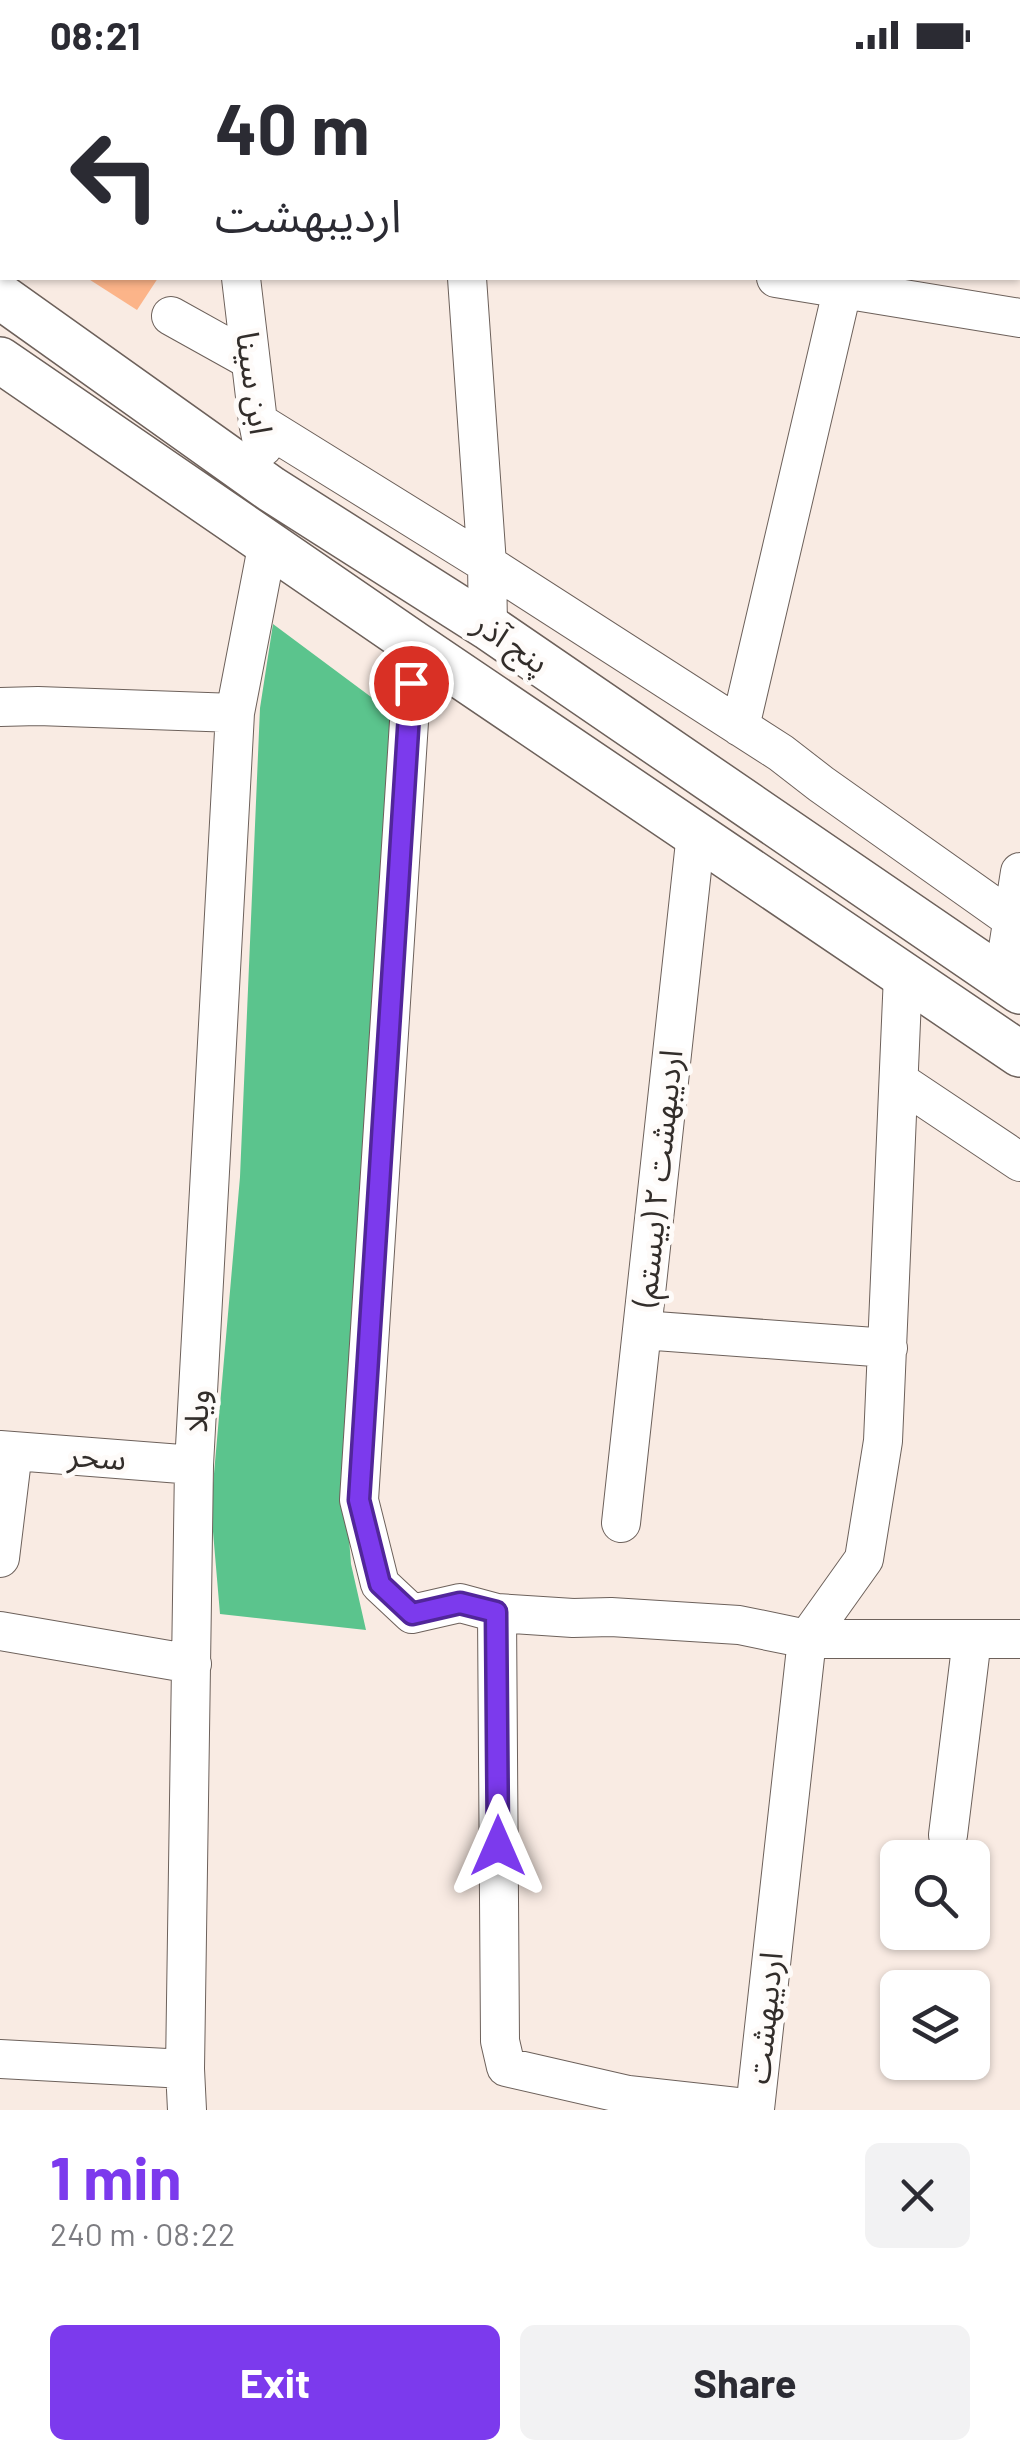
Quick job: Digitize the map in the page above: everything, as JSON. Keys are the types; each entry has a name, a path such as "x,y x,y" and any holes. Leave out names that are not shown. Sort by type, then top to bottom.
{"main road":[{"name":"پنج آذر","path":"0,296 271,488 488,627 1011,986"},
{"name":"پنج آذر","path":"0,360 1020,1054"}],"street":[{"name":"ابن سینا","path":"241,280 258,422 271,488"},
{"path":"467,280 488,627"},
{"path":"803,280 844,283 1020,318"},
{"path":"740,727 844,283"},
{"path":"171,316 250,360"},
{"path":"258,422 781,753 1016,922"},
{"name":"ویلا","path":"187,2110 194,1465 235,712 268,542"},
{"path":"414,644 359,1500 380,1584 412,1614 460,1603 496,1612 739,1625 807,1640 1020,1639"},
{"path":"0,707 235,712"},
{"name":"اردیبهشت ۲ (بیستم)","path":"620,1522 696,834"},
{"path":"1011,986 1020,872"},
{"name":"اردیبهشت","path":"496,1612 500,2041 506,2068 628,2103 755,2110 807,1640 864,1559 884,1440 904,974"},
{"path":"899,1081 1020,1162"},
{"path":"642,1330 888,1348"},
{"path":"0,1558 7,1450"},
{"name":"سحر","path":"7,1450 194,1465"},
{"path":"0,1631 192,1664"},
{"path":"948,1835 972,1639"},
{"path":"0,2060 185,2069"}],"green space":[{"path":"273,624 406,723 345,1486 351,1564 366,1630 220,1614 211,1508 240,1177 260,708"}],"building":[{"path":"90,280 157,280 137,310"}],"route":[{"path":"411,683 359,1500 380,1584 412,1614 460,1603 496,1612 498,1846"}]}
